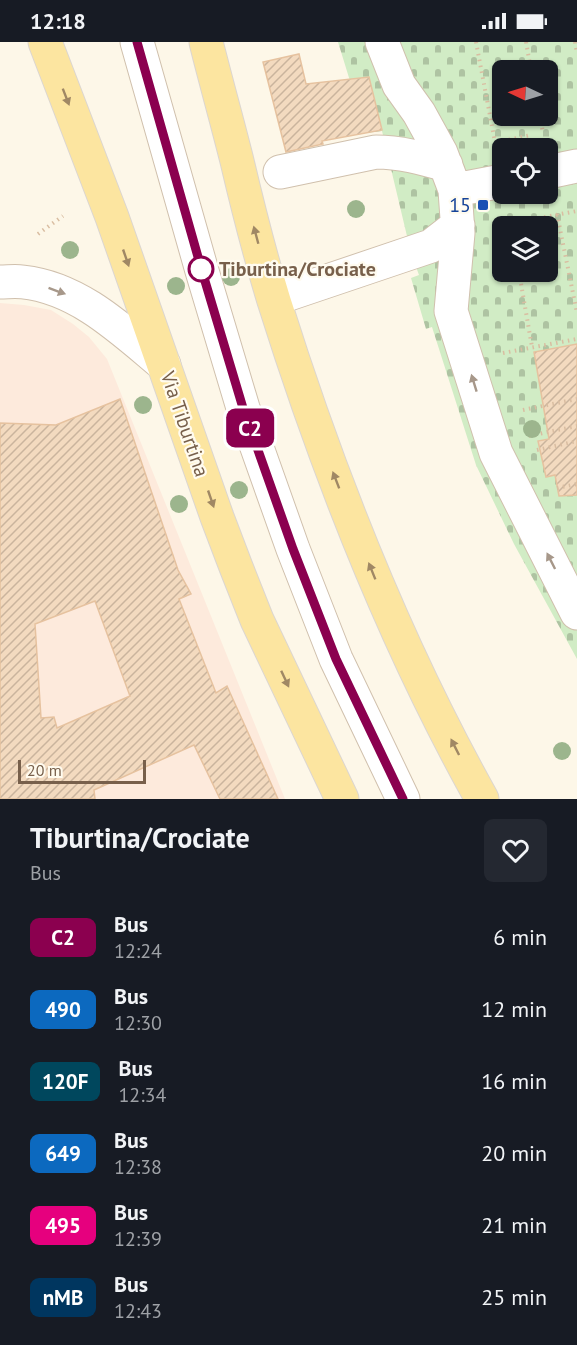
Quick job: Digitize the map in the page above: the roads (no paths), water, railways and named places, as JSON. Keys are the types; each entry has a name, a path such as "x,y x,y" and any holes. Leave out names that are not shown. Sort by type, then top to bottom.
{"main road":[{"name":"Via Tiburtina","path":"45,42 106,203 217,517 258,621 342,799"},
{"path":"206,42 274,300 313,420 376,580 433,704 482,799"}],"street":[{"path":"137,42 243,408 293,549 336,659 403,799"},
{"path":"382,42 399,85 419,113 450,177 458,225 451,311 496,453 577,613"},
{"path":"280,172 376,152 388,152 413,155 450,177 492,180"},
{"path":"558,170 577,166"},
{"path":"274,300 431,246 458,225"},
{"path":"0,282 20,281 39,284 74,297 110,320 164,365"}],"place":[{"name":"15","path":"483,205"},
{"name":"Tiburtina/Crociate","path":"201,269"}]}
